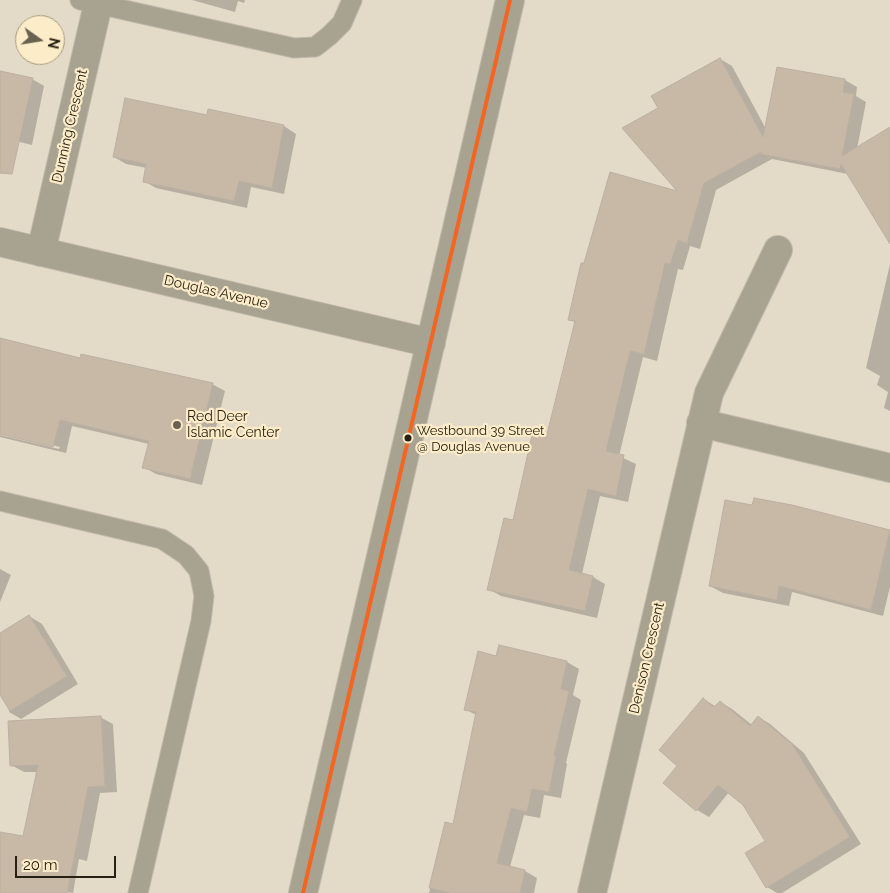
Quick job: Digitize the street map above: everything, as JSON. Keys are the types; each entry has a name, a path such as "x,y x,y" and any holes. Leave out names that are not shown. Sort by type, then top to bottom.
{"street":[{"path":"303,893 510,0"},
{"name":"Dunning Crescent","path":"41,252 93,1"},
{"name":"Douglas Avenue","path":"0,242 432,343"},
{"name":"Denison Crescent","path":"592,893 708,393 778,250"},
{"path":"701,423 890,468"}],"lane":[{"path":"93,1 294,48 315,47 329,36 342,23 352,0"},
{"path":"0,501 162,539 186,555 199,571 204,596 201,622 138,893"}],"building":[{"path":"720,58 763,137 777,67 845,79 843,92 854,94 842,156 890,127 890,244 841,164 840,169 760,154 761,152 704,183 687,243 678,240 670,264 665,263 644,354 630,351 606,451 624,455 616,496 588,489 569,570 593,576 585,611 487,590 504,518 513,520 532,435 546,438 575,321 568,320 581,263 584,263 610,172 677,191 622,128 658,108 651,96"},
{"path":"0,71 33,78 12,174 0,173"},
{"path":"125,98 207,115 208,109 284,125 272,188 239,181 234,201 143,182 146,164 113,157"},
{"path":"0,338 80,358 81,354 213,383 190,479 142,468 149,441 60,420 53,447 0,434"},
{"path":"754,498 792,505 890,530 871,610 779,586 777,600 709,586 725,500 752,505"},
{"path":"29,615 67,676 10,711 0,695 0,633"},
{"path":"499,645 567,661 561,689 569,691 554,756 556,756 549,792 532,789 527,812 511,808 497,863 525,870 520,893 450,893 429,888 445,822 453,824 476,712 464,710 478,651 496,656"},
{"path":"703,698 714,707 720,701 750,726 758,716 792,744 850,837 766,888 745,853 765,841 743,805 718,785 696,811 663,783 677,766 659,750"},
{"path":"101,716 105,786 88,787 67,893 0,893 0,832 23,836 38,765 10,766 8,721"}],"transit line":[{"path":"303,893 510,0"}],"place":[{"name":"Red Deer Islamic Center","path":"177,425"},
{"name":"Westbound 39 Street @ Douglas Avenue","path":"408,438"}]}
